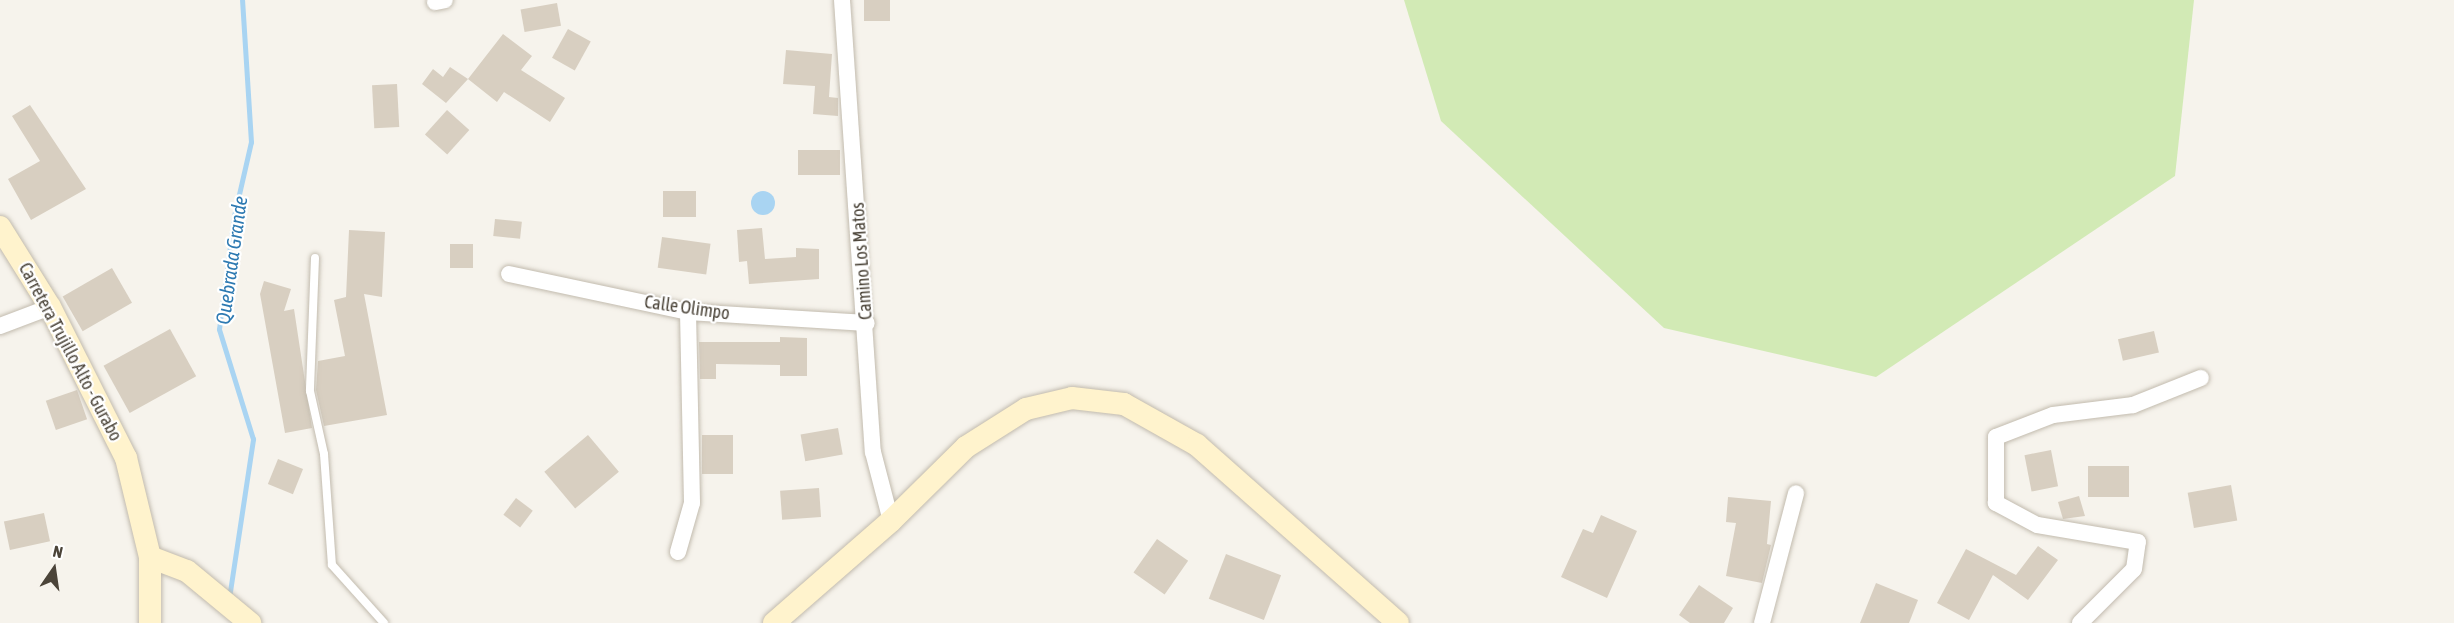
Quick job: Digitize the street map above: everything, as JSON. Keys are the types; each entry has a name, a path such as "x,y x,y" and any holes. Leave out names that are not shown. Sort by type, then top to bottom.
{"street":[{"name":"Camino Los Matos","path":"842,0 867,323 873,452 891,521"},
{"name":"Carretera Trujillo Alto - Gurabo","path":"0,227 50,307 126,458 150,557 150,623"},
{"name":"Calle Olimpo","path":"509,274 688,312 867,323"},
{"path":"0,326 50,307"},
{"path":"678,552 692,503 688,312"},
{"path":"2080,623 2134,569 2138,542 2037,525 1995,503 1996,437 2053,415 2133,405 2201,378"},
{"path":"774,623 891,521 966,447 1026,409 1071,398 1124,404 1197,445 1398,623"},
{"path":"1762,623 1796,493"},
{"path":"150,557 187,571 250,623"}],"lane":[{"path":"315,258 310,391 324,454 332,565 384,623"}],"green space":[{"path":"1404,0 2194,0 2175,176 1876,377 1664,328 1441,121"}],"water":[{"path":"763,191 772,194 775,203 772,212 763,215 754,212 751,203 754,194"}],"building":[{"path":"864,0 890,0 890,21 864,21"},
{"path":"557,3 561,26 525,32 521,9"},
{"path":"568,29 591,42 575,70 552,58"},
{"path":"503,34 532,56 521,70 565,98 550,122 504,92 497,102 468,79"},
{"path":"786,50 832,54 829,97 838,98 838,116 813,114 815,86 783,84"},
{"path":"450,67 468,79 446,103 422,84 433,69 443,77"},
{"path":"397,84 399,127 374,128 372,85"},
{"path":"30,105 86,189 31,220 8,179 40,161 12,116"},
{"path":"447,110 469,130 447,155 425,135"},
{"path":"798,150 840,150 840,175 798,175"},
{"path":"663,191 696,191 696,217 663,217"},
{"path":"495,219 522,222 520,239 493,236"},
{"path":"762,228 765,259 796,257 796,248 819,249 819,279 749,284 747,261 739,262 737,230"},
{"path":"349,230 385,232 382,297 364,294 387,415 324,426 316,390 318,361 345,356 334,300 346,297"},
{"path":"662,237 711,244 706,275 658,268"},
{"path":"450,244 473,244 473,268 450,268"},
{"path":"112,268 132,303 83,331 63,296"},
{"path":"264,281 291,289 284,311 294,309 312,428 285,433 260,294"},
{"path":"170,329 196,376 130,413 104,366"},
{"path":"2154,331 2159,352 2123,361 2118,339"},
{"path":"780,337 807,338 807,376 780,376 780,365 716,364 716,379 700,379 699,342 780,342"},
{"path":"77,390 87,419 56,430 46,401"},
{"path":"838,428 843,455 805,461 801,435"},
{"path":"588,435 619,472 575,508 544,472"},
{"path":"702,435 733,435 733,474 702,474"},
{"path":"2051,450 2058,486 2032,491 2024,455"},
{"path":"278,459 303,469 293,494 268,484"},
{"path":"2088,466 2129,466 2129,497 2088,497"},
{"path":"2231,485 2237,520 2194,528 2188,493"},
{"path":"819,488 821,517 782,520 780,491"},
{"path":"2079,496 2085,516 2063,519 2058,502"},
{"path":"1728,497 1771,501 1767,544 1771,545 1762,583 1726,576 1736,523 1726,522"},
{"path":"516,498 533,511 520,527 503,515"},
{"path":"44,513 50,541 10,550 4,522"},
{"path":"1601,515 1637,531 1607,598 1561,577 1583,529 1593,533"},
{"path":"1157,539 1188,561 1165,594 1133,573"},
{"path":"2038,546 2058,560 2028,600 1993,575 1969,620 1937,603 1966,549 2016,575"},
{"path":"1226,554 1281,575 1264,620 1209,599"},
{"path":"1876,583 1918,600 1909,623 1860,623"},
{"path":"1699,585 1733,608 1724,623 1690,623 1679,615"}],"waterway":[{"name":"Quebrada Grande","path":"229,598 253,439 219,329 234,216 251,142 242,0"}]}
